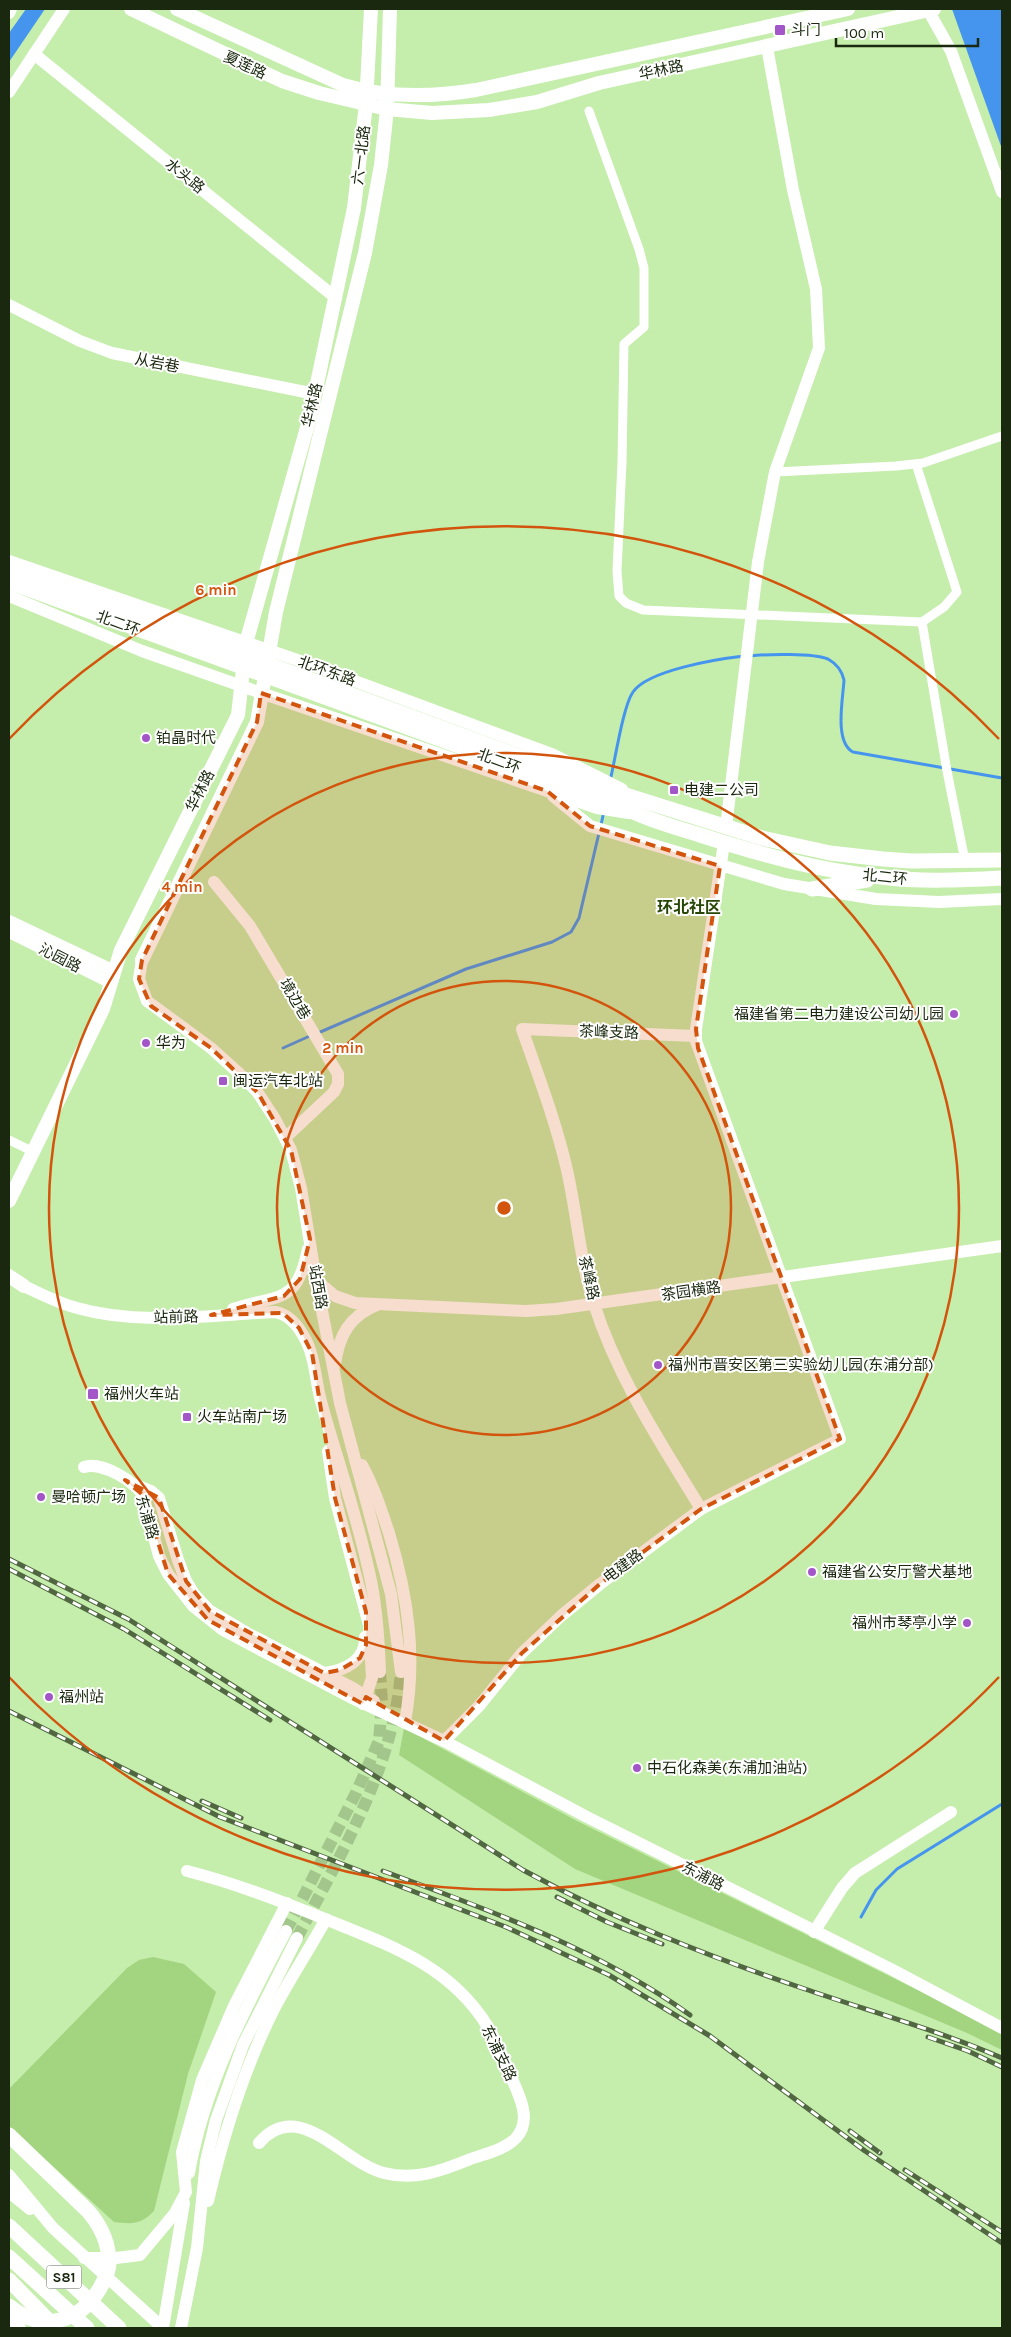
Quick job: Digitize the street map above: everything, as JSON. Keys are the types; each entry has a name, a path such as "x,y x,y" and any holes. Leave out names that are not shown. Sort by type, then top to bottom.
{"highway":[{"name":"北二环","path":"9,570 609,796 634,814 724,843 791,862 880,877 943,880 1002,878"},
{"name":"北二环","path":"9,582 530,766"},
{"name":"北二环","path":"609,796 639,797 762,838 830,852 911,861 1002,860"},
{"path":"812,889 880,877"},
{"path":"9,2135 88,2211 99,2224 108,2245 109,2266 94,2298 77,2314 57,2321 35,2321 20,2315 9,2306"},
{"name":"S81","path":"9,2226 119,2328"},
{"name":"S81","path":"9,2257 87,2328"},
{"path":"9,2280 56,2328"}],"main road":[{"path":"9,13 11,9"},
{"path":"9,92 64,9"},
{"name":"夏莲路","path":"130,9 282,81 319,93 367,98"},
{"name":"夏莲路","path":"177,9 367,98"},
{"name":"六一北路","path":"336,298 355,201 367,98 371,9"},
{"name":"六一北路","path":"387,109 390,9"},
{"name":"华林路","path":"367,98 387,93 434,95 476,90 848,9"},
{"path":"931,9 952,51 1002,192"},
{"name":"华林路","path":"367,98 387,109 432,112 512,107 563,96 599,83 931,9"},
{"path":"726,827 758,562 775,472 819,348 816,289 793,190 767,47"},
{"name":"水头路","path":"34,54 336,298"},
{"name":"华林路","path":"142,960 257,722 268,650 365,253 381,165 387,109"},
{"name":"华林路","path":"9,1201 103,1009 121,950 238,715 246,643 315,394 336,298"},
{"name":"从岩巷","path":"9,304 80,341 112,353 315,394"},
{"name":"北环东路","path":"9,561 268,650 554,756 609,796"},
{"path":"9,596 142,650 240,686 547,790 609,796"},
{"path":"547,790 590,826 761,878 812,889 876,899 909,901 1002,899"},
{"path":"724,843 696,1036 698,1048 781,1278"},
{"name":"境边巷","path":"214,882 250,926 312,1027 338,1074 337,1088 285,1138"},
{"path":"9,921 113,977"},
{"name":"沁园路","path":"9,932 113,977"},
{"name":"站西路","path":"142,960 139,979 147,1002 211,1048 258,1093 285,1138 296,1167 333,1373 390,1586 396,1617 401,1672"},
{"name":"茶峰支路","path":"522,1029 696,1036"},
{"name":"茶峰路","path":"522,1029 553,1117 567,1170 594,1304 612,1353 630,1391 701,1509"},
{"path":"211,1316 257,1301 284,1296 294,1288 304,1267 310,1238"},
{"name":"茶园横路","path":"316,1280 326,1290 345,1300 377,1305 526,1311 594,1304 1002,1246"},
{"path":"9,1276 24,1286"},
{"name":"电建路","path":"444,1741 479,1706 522,1653 561,1616 600,1584 701,1509 840,1439 781,1278"},
{"name":"站前路","path":"24,1286 68,1305 91,1311 147,1318 283,1313 299,1328 312,1353 321,1401"},
{"path":"333,1373 337,1348 348,1325 356,1316 377,1305"},
{"path":"321,1401 336,1498 366,1612 372,1671 371,1684 365,1700"},
{"path":"321,1401 371,1581 378,1625 380,1672"},
{"path":"351,1445 374,1488 394,1551 405,1596 412,1662 410,1700 405,1722"},
{"path":"84,1467 94,1465 104,1467 125,1480"},
{"name":"东浦路","path":"125,1480 150,1491 159,1498 182,1573 189,1588 204,1605 229,1623 324,1673 365,1700"},
{"name":"东浦路","path":"125,1480 137,1487 143,1494 159,1556 168,1574 199,1613 231,1635 365,1700 587,1817 1002,2028"},
{"path":"324,1673 340,1670 360,1658 366,1646 366,1612"},
{"path":"814,1932 842,1888 855,1873 951,1812"},
{"name":"东浦支路","path":"187,1871 238,1885 287,1903 411,1955 429,1966 460,1993 487,2026 502,2055 523,2106 521,2131 509,2144 438,2172 413,2176 394,2175 374,2170 310,2131 297,2126 288,2126 271,2131 259,2143"},
{"path":"84,2258 116,2258 140,2255 175,2213 186,2192 182,2152 202,2080 234,2006 287,1903"},
{"path":"181,2328 197,2248 228,2125 248,2069 273,2012 326,1919"},
{"path":"163,2328 197,2138 219,2068 244,2011 292,1934 255,2017 225,2094 206,2161 197,2248"},
{"path":"9,2176 53,2228"},
{"path":"9,2192 53,2228 163,2328"},
{"path":"9,2319 20,2328"}],"street":[{"path":"589,111 639,249 644,268 644,327 624,344 622,462 617,571 619,596 626,603 643,610 922,622 944,607 957,592 916,464"},
{"path":"775,472 916,464 1002,436"},
{"path":"922,622 947,771 966,861"},
{"path":"9,1140 34,1152"}],"highlighted area":[{"path":"261,693 547,791 590,826 720,866 696,1029 698,1048 840,1439 701,1509 600,1584 522,1653 444,1741 366,1697 363,1704 208,1620 168,1574 143,1495 125,1480 159,1498 186,1581 210,1611 324,1673 340,1670 360,1658 366,1645 366,1612 335,1498 312,1353 299,1328 283,1313 211,1315 284,1296 300,1279 310,1239 291,1150 258,1093 211,1048 151,1006 139,979 142,960 257,722"}],"green space":[{"path":"404,1728 577,1821 1002,2032 1002,2050 967,2033 575,1869 399,1755"},
{"path":"153,1957 184,1964 216,1992 188,2074 154,2211 145,2219 136,2223 114,2222 9,2126 9,2089 127,1968 139,1960"}],"water":[{"path":"26,9 45,9 9,62 9,33"},
{"path":"952,9 1002,9 1002,149"}],"waterway":[{"path":"750,656 802,655 821,657 834,663 844,680 841,708 843,739 847,747 853,752 1002,778"},
{"path":"610,781 629,699 641,684 684,667 744,656"},
{"path":"601,825 604,811"},
{"path":"318,1033 466,969 552,942 571,932 579,918 599,833"},
{"path":"283,1048 312,1035"},
{"path":"861,1917 876,1890 897,1869 1002,1804"}],"tunnel":[{"path":"286,1931 356,1793 379,1741 382,1703 380,1672"},
{"path":"297,1938 347,1842 376,1776 388,1743 396,1708 401,1672"}],"railway":[{"path":"9,1559 128,1619 523,1870 557,1888 625,1920 730,1963 928,2030 1002,2058"},
{"path":"9,1569 124,1629 270,1720"},
{"path":"9,1711 220,1817 506,1927 609,1975 710,2036 865,2151 1002,2243"},
{"path":"202,1801 241,1818"},
{"path":"383,1871 542,1933 618,1970 655,1991 690,2015"},
{"path":"557,1897 607,1922 662,1944"},
{"path":"928,2037 968,2051 1002,2067"},
{"path":"850,2131 880,2153"},
{"path":"905,2170 1002,2232"}],"place":[{"name":"斗门","path":"780,30"},
{"name":"铂晶时代","path":"146,738"},
{"name":"电建二公司","path":"674,790"},
{"name":"福建省第二电力建设公司幼儿园","path":"954,1014"},
{"name":"华为","path":"146,1043"},
{"name":"闽运汽车北站","path":"223,1081"},
{"name":"福州市晋安区第三实验幼儿园(东浦分部)","path":"658,1365"},
{"name":"福州火车站","path":"93,1394"},
{"name":"火车站南广场","path":"187,1417"},
{"name":"曼哈顿广场","path":"41,1497"},
{"name":"福建省公安厅警犬基地","path":"812,1572"},
{"name":"福州市琴亭小学","path":"967,1623"},
{"name":"福州站","path":"49,1697"},
{"name":"中石化森美(东浦加油站)","path":"637,1768"}],"district":[{"name":"环北社区","path":"689,907"}]}
